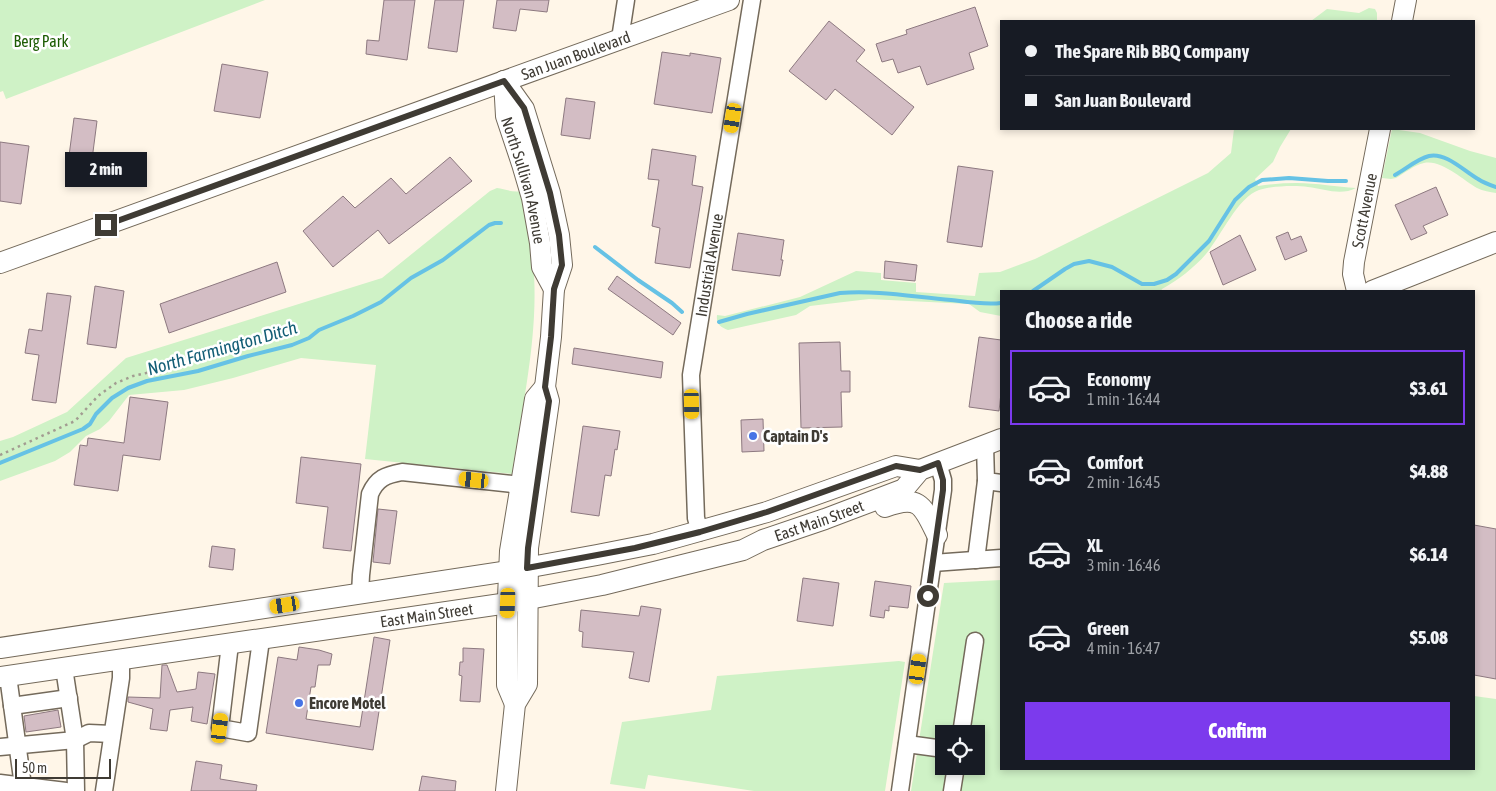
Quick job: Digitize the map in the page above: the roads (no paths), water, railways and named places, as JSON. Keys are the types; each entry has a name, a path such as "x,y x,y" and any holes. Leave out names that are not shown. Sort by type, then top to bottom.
{"main road":[{"name":"San Juan Boulevard","path":"0,263 729,0"},
{"path":"1402,20 1406,0"},
{"name":"North Sullivan Avenue","path":"504,81 524,108 550,193 559,235 562,265 554,289 545,387 549,401 528,548 518,569"},
{"name":"Scott Avenue","path":"1357,290 1353,274 1354,262 1380,130"},
{"path":"1375,290 1496,242"},
{"name":"North Sullivan Avenue","path":"506,791 515,704 507,685 518,601 518,569 510,551 535,399 545,387"},
{"name":"East Main Street","path":"4,677 518,601 602,585 743,550 763,540 904,490 929,467 993,442"},
{"name":"East Main Street","path":"0,648 360,594 625,550 700,532 767,512 896,466 929,467"},
{"path":"743,550 768,548 904,501 917,503 921,506 937,535"},
{"path":"700,532 709,559"},
{"path":"360,594 364,624"},
{"path":"117,631 121,659"}],"street":[{"path":"620,39 626,0"},
{"name":"Industrial Avenue","path":"700,532 696,518 691,375 752,0"},
{"path":"976,560 994,482 993,442"},
{"path":"900,791 937,535 943,480 929,467"},
{"path":"360,594 360,574 370,494 373,486 380,479 402,472 521,485"},
{"path":"933,563 1000,558"},
{"path":"230,644 220,728 248,733 261,640"},
{"path":"962,725 975,641"},
{"path":"104,791 121,678 121,659"},
{"path":"64,668 76,740 76,791"},
{"path":"4,677 12,706 23,786"},
{"path":"12,706 69,698"},
{"path":"0,747 76,740 89,733 112,734"},
{"path":"908,744 935,748"},
{"path":"952,791 955,775"},
{"path":"0,784 66,791"}],"waterway":[{"name":"North Farmington Ditch","path":"1395,175 1420,159 1435,156 1455,163 1480,180 1496,187"},
{"name":"North Farmington Ditch","path":"1034,290 1074,264 1089,261 1112,267 1142,284 1154,284 1167,280 1176,274 1209,241 1235,200 1249,187 1262,180 1289,178 1346,181"},
{"name":"North Farmington Ditch","path":"0,463 83,429 90,424 96,414 112,398 128,388 147,381 198,371 292,345 309,338 319,330 381,302 411,278 443,260 489,225 501,223"},
{"name":"North Farmington Ditch","path":"595,247 682,312"},
{"name":"North Farmington Ditch","path":"719,322 840,293 854,292 989,304 1000,303"}],"place":[{"name":"Captain D's","path":"753,436"},
{"name":"Encore Motel","path":"299,703"}],"park label":[{"name":"Berg Park","path":"41,41"}]}
